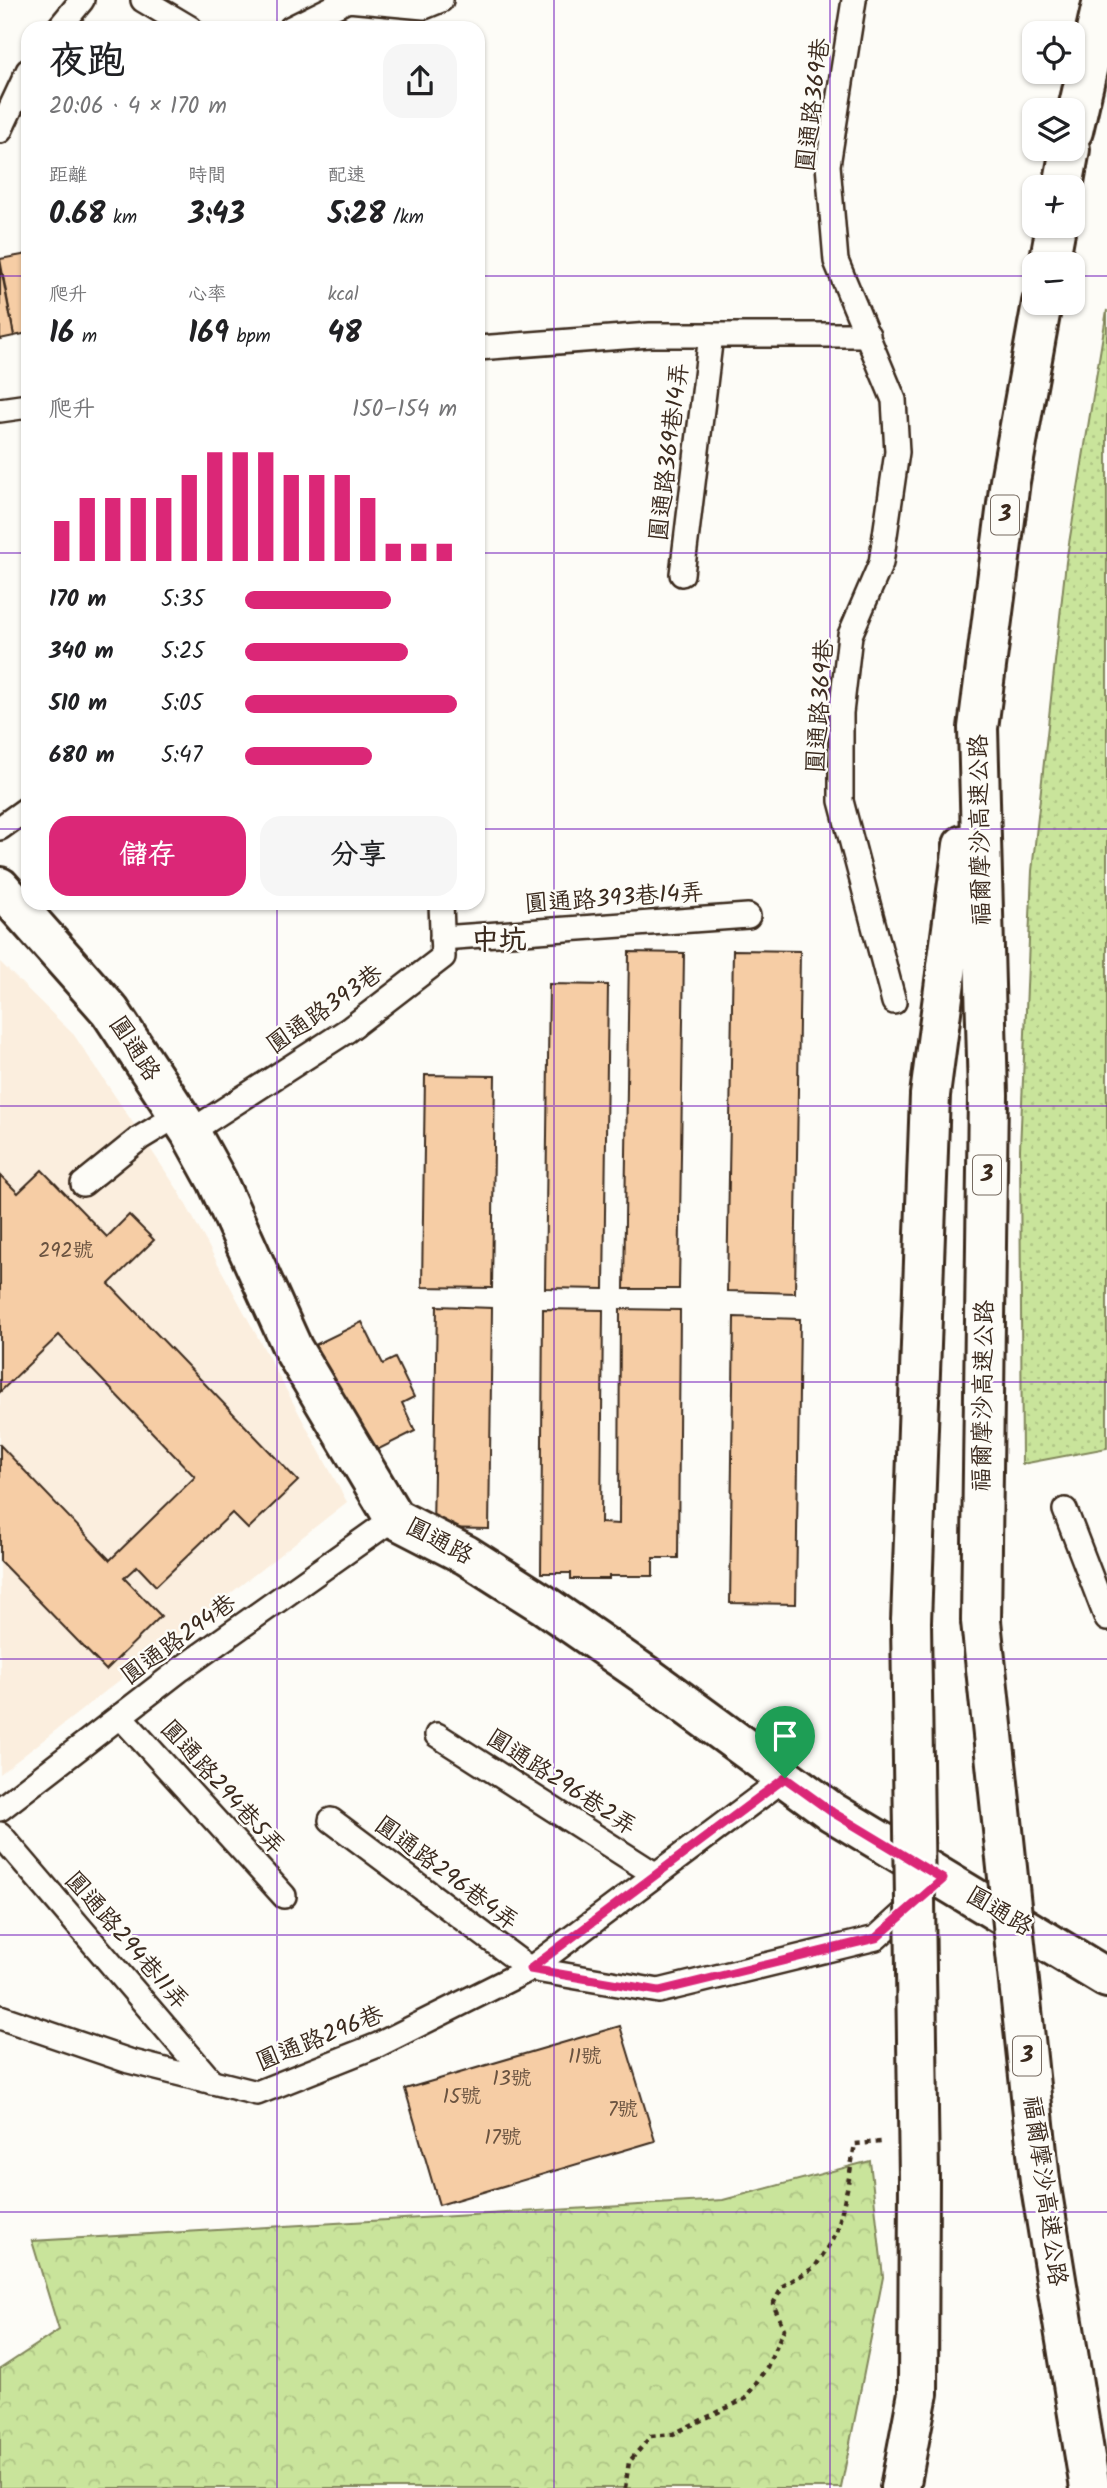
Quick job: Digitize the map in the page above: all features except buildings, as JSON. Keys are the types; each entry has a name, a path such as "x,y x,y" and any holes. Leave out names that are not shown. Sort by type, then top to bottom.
{"main road":[{"path":"1081,98 1103,0"},
{"name":"福爾摩沙高速公路","path":"1040,315 1010,481 978,728 988,1095 981,1621 1040,2181 1090,2488"},
{"path":"900,2488 918,2393 919,2179 911,1622 930,1095 978,728"},
{"name":"圓通路","path":"0,887 110,1011 184,1123 217,1181 293,1349 394,1518 466,1555 543,1604 644,1674 832,1812 1107,1978"}],"lane":[{"path":"65,21 82,0"},
{"path":"143,0 178,21"},
{"path":"304,21 348,0 429,12"},
{"name":"圓通路369巷","path":"855,0 828,165 836,261 894,400 897,452 881,563 850,635 841,713 841,801 894,1002"},
{"path":"0,131 21,86"},
{"path":"485,347 650,335 869,335"},
{"name":"圓通路369巷14弄","path":"682,575 711,335"},
{"path":"0,410 21,407"},
{"path":"0,828 21,813"},
{"name":"圓通路393巷","path":"184,1123 359,1022 443,957 441,910"},
{"name":"圓通路393巷14弄","path":"442,938 748,916"},
{"path":"83,1185 140,1138 184,1123"},
{"path":"1065,1510 1107,1619"},
{"name":"圓通路294巷","path":"0,1810 181,1669 394,1518"},
{"name":"圓通路294巷5弄","path":"120,1716 284,1896"},
{"name":"圓通路296巷2弄","path":"437,1735 656,1875"},
{"name":"圓通路296巷","path":"0,2017 129,2061 257,2094 378,2046 530,1969 785,1778"},
{"name":"圓通路296巷4弄","path":"331,1820 530,1969"},
{"name":"圓通路294巷11弄","path":"0,1834 212,2082"},
{"path":"530,1969 659,1991 876,1938 943,1879"}],"path":[{"path":"625,2488 629,2462 651,2436 673,2434 745,2399 767,2367 784,2329 773,2304 783,2286 815,2267 836,2232 855,2144 888,2141"}],"shaded area":[{"path":"0,962 74,1035 178,1190 347,1502 0,1774"}],"green space":[{"path":"1107,310 1107,1448 1022,1464 1020,1149 1032,871 1066,562"},
{"path":"870,2161 883,2277 841,2488 0,2488 0,2369 59,2330 32,2241 723,2200"}],"district":[{"name":"中坑","path":"499,941"}],"route":[{"path":"785,1778 832,1812 943,1879 876,1938 659,1991 530,1969 656,1875 785,1778"}]}
